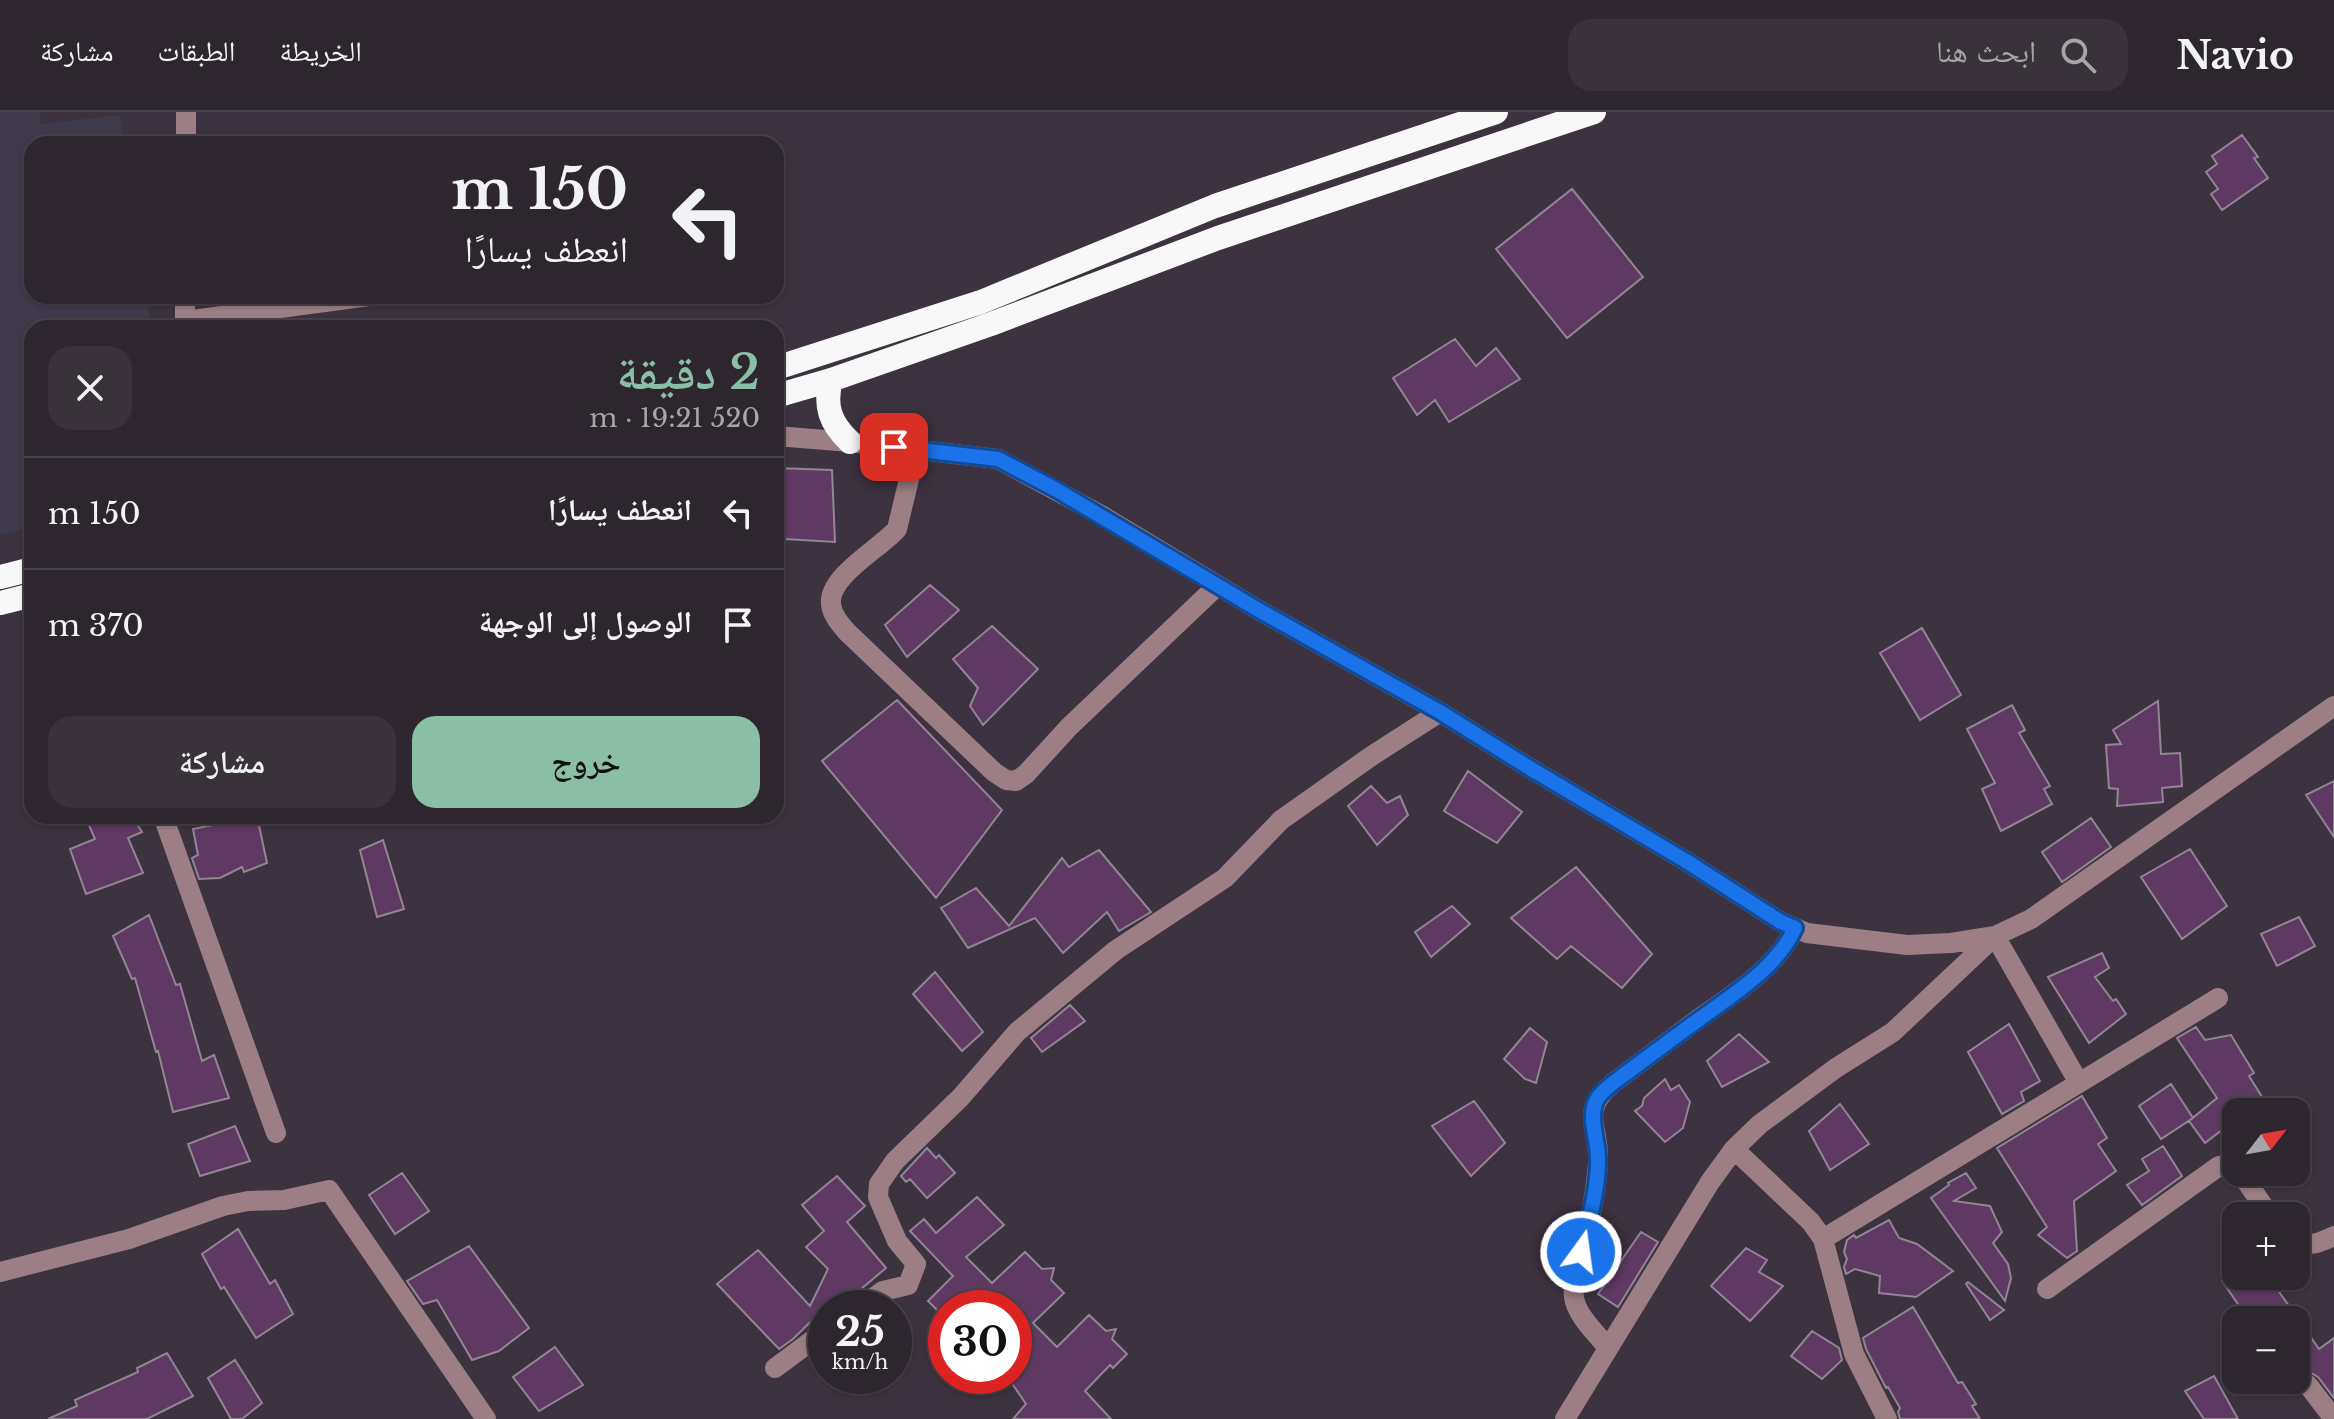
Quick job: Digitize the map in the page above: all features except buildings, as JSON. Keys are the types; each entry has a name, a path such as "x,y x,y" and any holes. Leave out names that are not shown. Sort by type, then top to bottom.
{"highway":[{"path":"784,365 981,302 1215,206 1496,112"},
{"path":"784,394 991,324 1218,238 1594,112"},
{"path":"831,380 827,397 829,414 837,430 850,442"},
{"path":"0,577 24,571"},
{"path":"0,603 24,597"}],"street":[{"path":"186,112 186,136"},
{"path":"217,320 318,304"},
{"path":"784,437 998,459 1101,515 1217,586 1440,712 1781,922 1807,933 1907,945 1951,943 1995,936 2031,919 2334,706"},
{"path":"916,450 897,529 857,563 836,586 830,602 835,618 847,632 1006,780 1016,781 1026,774 1069,727 1217,586"},
{"path":"887,1290 908,1285 916,1264 897,1241 878,1197 879,1184 895,1161 961,1097 1017,1032 1116,950 1225,878 1281,820 1440,712"},
{"path":"166,824 276,1133"},
{"path":"1608,1348 1577,1308 1573,1282 1590,1222 1599,1160 1592,1111 1595,1101 1613,1083 1729,997 1773,960 1789,941 1795,928"},
{"path":"1995,936 2079,1083"},
{"path":"1565,1419 1710,1182 1734,1149 1772,1115 1836,1068 1893,1032 1995,936"},
{"path":"1823,1239 2218,998"},
{"path":"1734,1149 1811,1222 1823,1239 1854,1354 1887,1419"},
{"path":"2047,1289 2222,1165"},
{"path":"0,1272 129,1239 223,1206 248,1201 284,1200 329,1190 486,1419"},
{"path":"2310,1244 2317,1244 2334,1236"},
{"path":"775,1368 808,1343"},
{"path":"2310,1388 2334,1419"}],"shaded area":[{"path":"0,112 39,112 41,124 120,115 123,136 24,136 24,304 148,304 150,320 24,320 24,529 0,535"}],"route":[{"path":"894,447 998,459 1055,489 1257,609 1440,712 1795,928 1789,941 1773,960 1729,997 1613,1083 1595,1101 1592,1111 1599,1160 1590,1222 1581,1252"}]}
